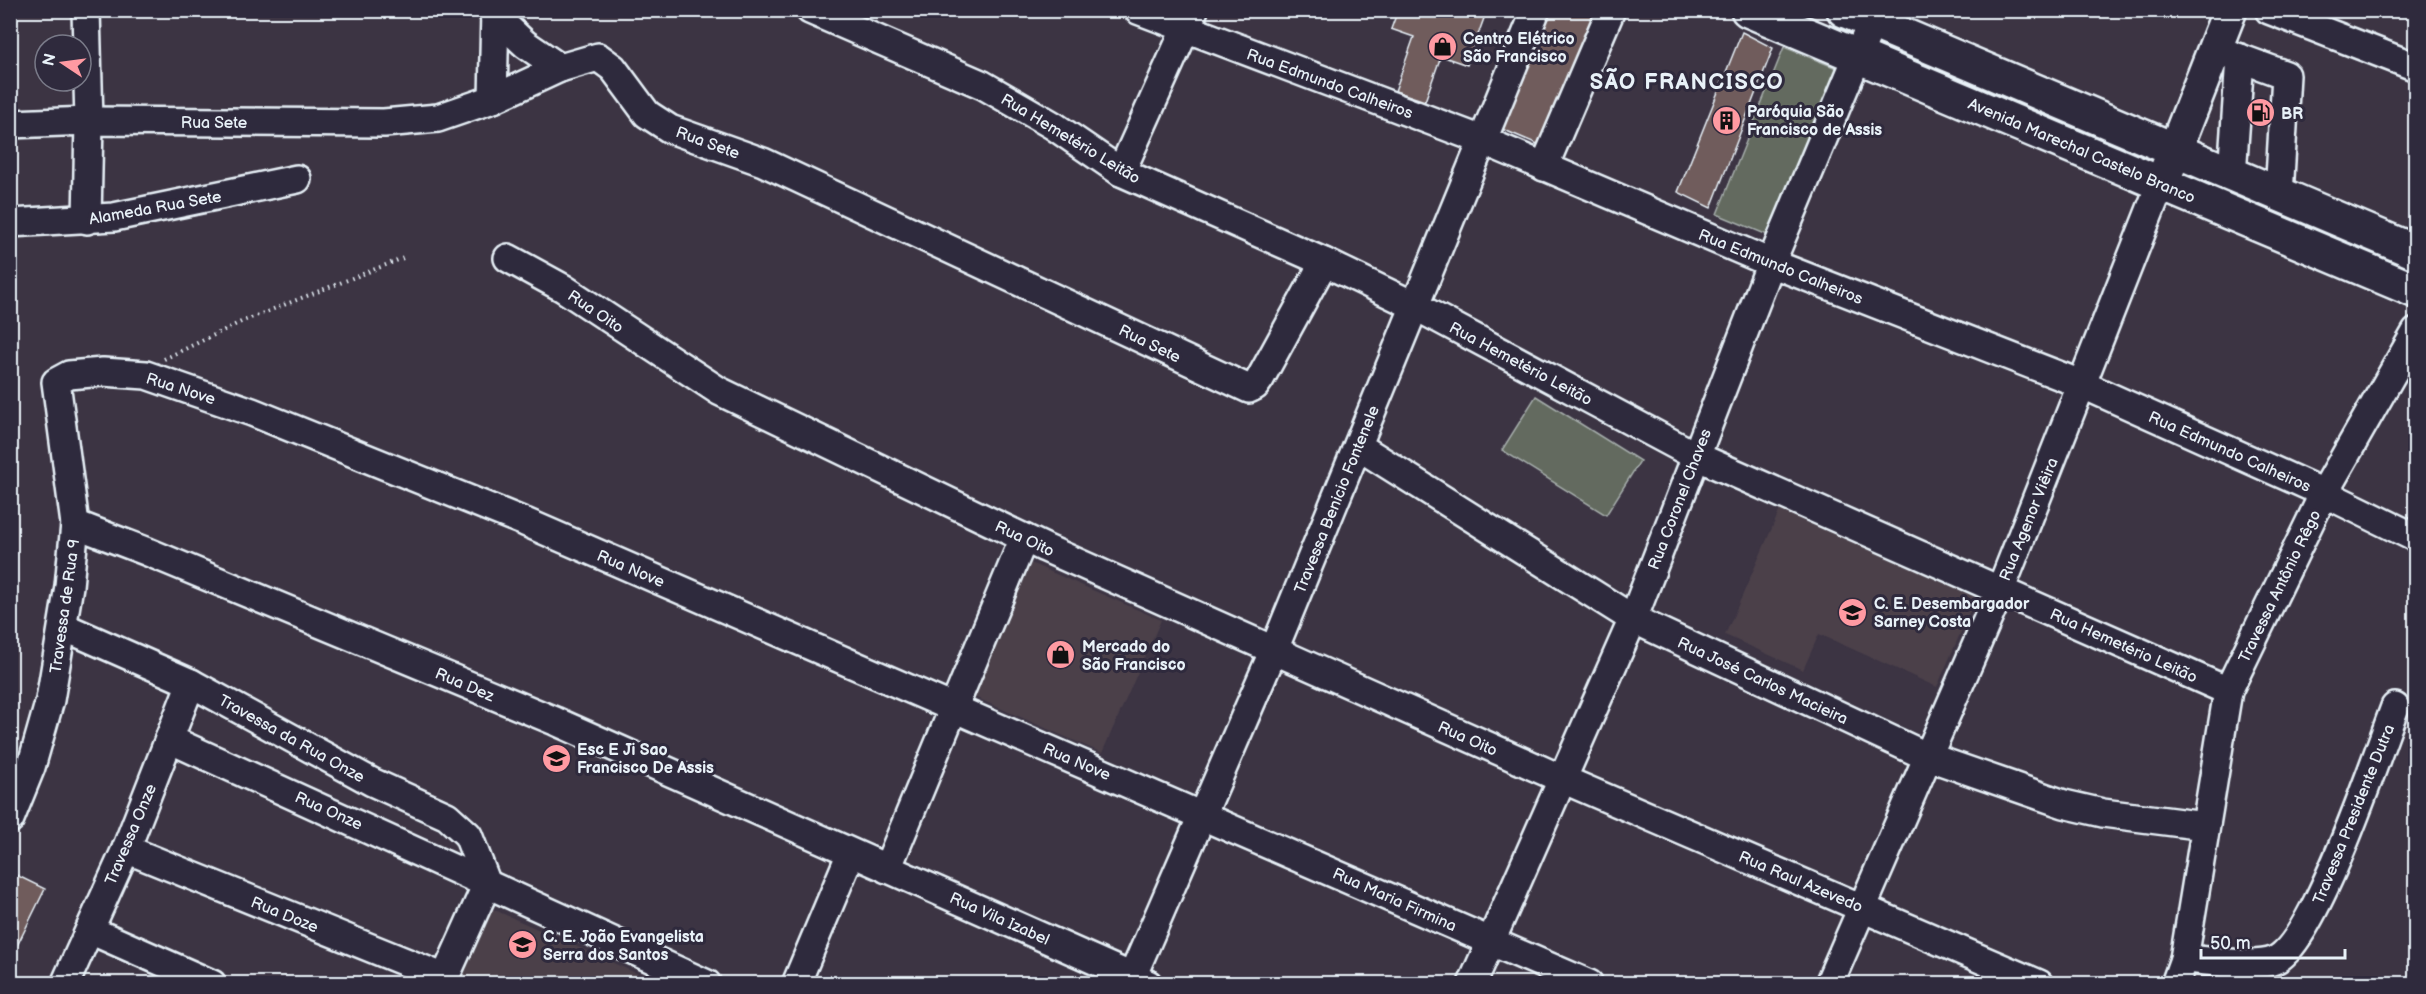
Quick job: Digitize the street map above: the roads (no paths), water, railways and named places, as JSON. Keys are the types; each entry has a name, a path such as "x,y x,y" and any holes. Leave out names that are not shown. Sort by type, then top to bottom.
{"main road":[{"name":"Avenida Marechal Castelo Branco","path":"1748,10 2415,291"},
{"path":"2161,183 2174,151 2227,54 2230,10"},
{"path":"1864,14 2174,151 2415,252"}],"street":[{"path":"86,10 89,121 87,220"},
{"name":"Rua Edmundo Calheiros","path":"1138,10 1190,20 1482,140 1771,263 2081,384 2324,493 2415,538"},
{"name":"Travessa Benicio Fontenele","path":"1137,981 1201,815 1273,651 1536,10"},
{"path":"1544,168 1611,10"},
{"path":"2270,10 2415,67"},
{"name":"Rua Hemetério Leitão","path":"821,12 983,85 1054,126 1121,172 1324,262 1415,306 1696,456 2228,691"},
{"path":"494,13 525,44 560,68"},
{"path":"493,99 494,13"},
{"name":"Rua Coronel Chaves","path":"1472,984 1633,619 1771,263 1858,56 1864,14"},
{"path":"1121,172 1190,20"},
{"path":"2232,175 2227,54 2286,75 2279,195"},
{"name":"Rua Sete","path":"10,124 89,121 384,123 438,118 493,99 560,68 598,57 614,68 647,114 670,129 774,167 1051,294 1239,387 1249,389 1255,386 1324,262"},
{"name":"Alameda Rua Sete","path":"10,223 114,217 297,179"},
{"name":"Rua Agenor Viêira","path":"1829,984 1926,756 2000,591 2161,183"},
{"name":"Rua Oito","path":"508,258 563,288 719,391 1024,538 1562,779"},
{"name":"Travessa Antônio Rêgo","path":"2177,977 2228,691 2324,493 2414,338"},
{"name":"Rua Nove","path":"56,388 58,379 69,375 103,372 146,375 252,412 390,466 1201,815"},
{"name":"Travessa de Rua 9","path":"10,819 31,767 50,700 64,627 75,524 56,388"},
{"name":"Rua José Carlos Macieira","path":"1358,446 1633,619 1926,756 2064,804 2103,813 2205,826"},
{"name":"Rua Dez","path":"75,524 148,552 555,721 851,854"},
{"path":"887,869 1024,538"},
{"name":"Travessa da Rua Onze","path":"64,627 191,682 372,782 447,816 468,835 487,884"},
{"name":"Travessa Onze","path":"65,984 126,849 191,682"},
{"name":"Travessa Presidente Dutra","path":"2177,977 2275,960 2287,952 2315,910 2341,850 2395,707"},
{"name":"Rua Onze","path":"169,739 707,984"},
{"name":"Rua Raul Azevedo","path":"1562,779 2039,984"},
{"name":"Rua Maria Firmina","path":"1201,815 1589,984"},
{"name":"Rua Doze","path":"126,849 443,981"},
{"path":"796,984 851,854"},
{"name":"Rua Vila Izabel","path":"851,854 1137,981"},
{"path":"443,981 487,884"},
{"path":"90,930 212,984"}],"place":[{"name":"Centro Elétrico São Francisco","path":"1442,47"},
{"name":"BR","path":"2260,113"},
{"name":"Paróquia São Francisco de Assis","path":"1726,120"},
{"name":"C. E. Desembargador Sarney Costa","path":"1853,612"},
{"name":"Mercado do São Francisco","path":"1061,655"},
{"name":"Esc E Ji Sao Francisco De Assis","path":"556,758"},
{"name":"C. E. João Evangelista Serra dos Santos","path":"522,945"}],"district":[{"name":"SÃO FRANCISCO","path":"1687,81"}]}
